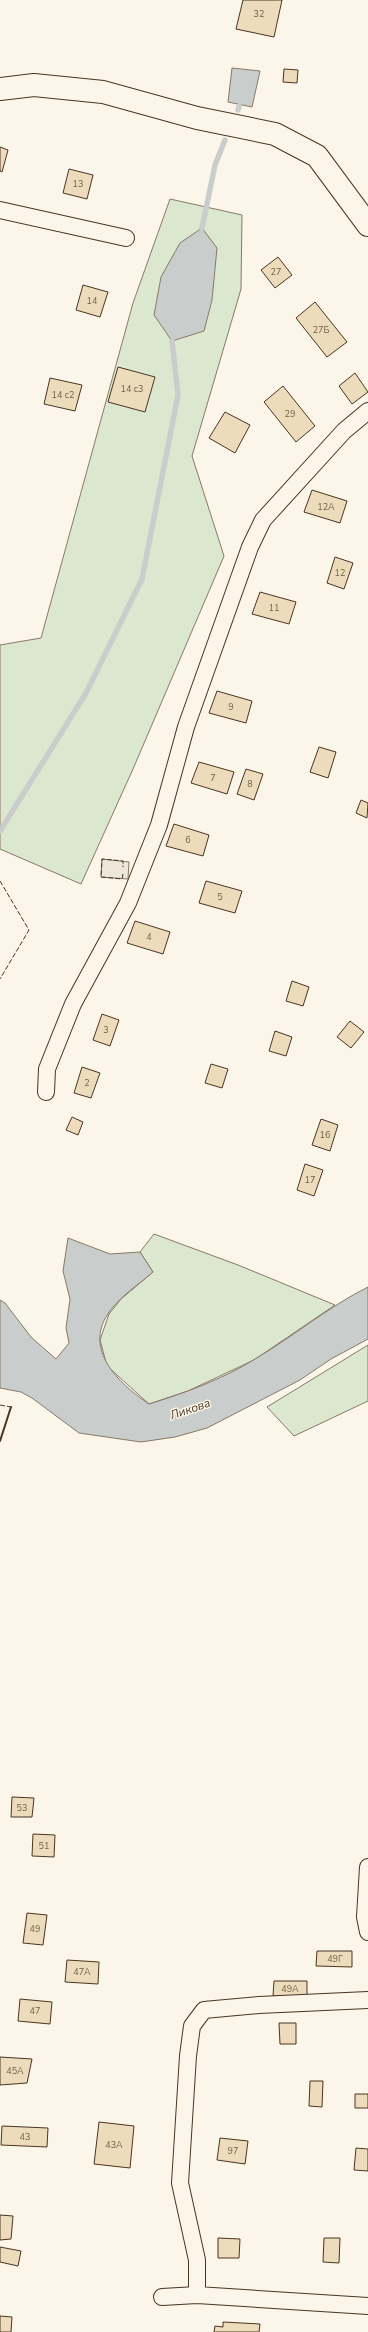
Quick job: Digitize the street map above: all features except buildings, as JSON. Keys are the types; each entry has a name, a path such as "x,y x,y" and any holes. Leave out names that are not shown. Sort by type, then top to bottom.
{"street":[{"path":"0,89 34,85 103,92 197,118 276,134 316,156 368,225"},
{"path":"0,210 126,238"},
{"path":"46,1092 47,1069 72,1004 128,903 159,825 186,727 250,546 263,520 344,431 368,411"},
{"path":"368,1867 365,1917 368,1932"},
{"path":"198,2295 197,2260 180,2184 188,2056 192,2026 204,2010 259,2005 368,2000"},
{"path":"162,2297 198,2295 368,2306"}],"green space":[{"path":"170,199 242,215 241,289 192,456 224,556 133,769 81,884 0,849 0,645 41,638 133,303"},
{"path":"154,1234 238,1265 335,1305 254,1360 188,1391 149,1404 107,1366 100,1340 109,1314 121,1299 153,1272 140,1252"},
{"path":"368,1345 368,1401 294,1436 267,1407"}],"shaded area":[{"path":"102,859 129,862 128,879 101,877"}],"water":[{"path":"232,68 260,71 252,107 228,102"},
{"path":"202,228 217,248 212,300 204,331 172,341 154,315 161,277 180,243"},
{"name":"Ликова","path":"68,1238 110,1254 140,1252 153,1272 121,1298 110,1310 101,1330 100,1343 103,1356 118,1378 128,1388 149,1404 204,1385 230,1373 269,1350 339,1303 368,1287 368,1339 331,1359 300,1380 207,1428 175,1437 141,1442 79,1433 32,1398 21,1392 0,1388 0,1300 5,1303 31,1337 56,1359 69,1343 66,1328 70,1299 63,1271"}],"waterway":[{"path":"238,110 239,106"},
{"path":"202,228 215,165 225,140"},
{"path":"0,831 86,693 142,579 178,395 172,341"}],"fence":[{"path":"123,867 123,861 102,859 101,877 122,879 123,874"},
{"path":"0,881 29,930 0,979"},
{"path":"0,1405 11,1407"}],"wall":[{"path":"0,1441 11,1407"}]}
